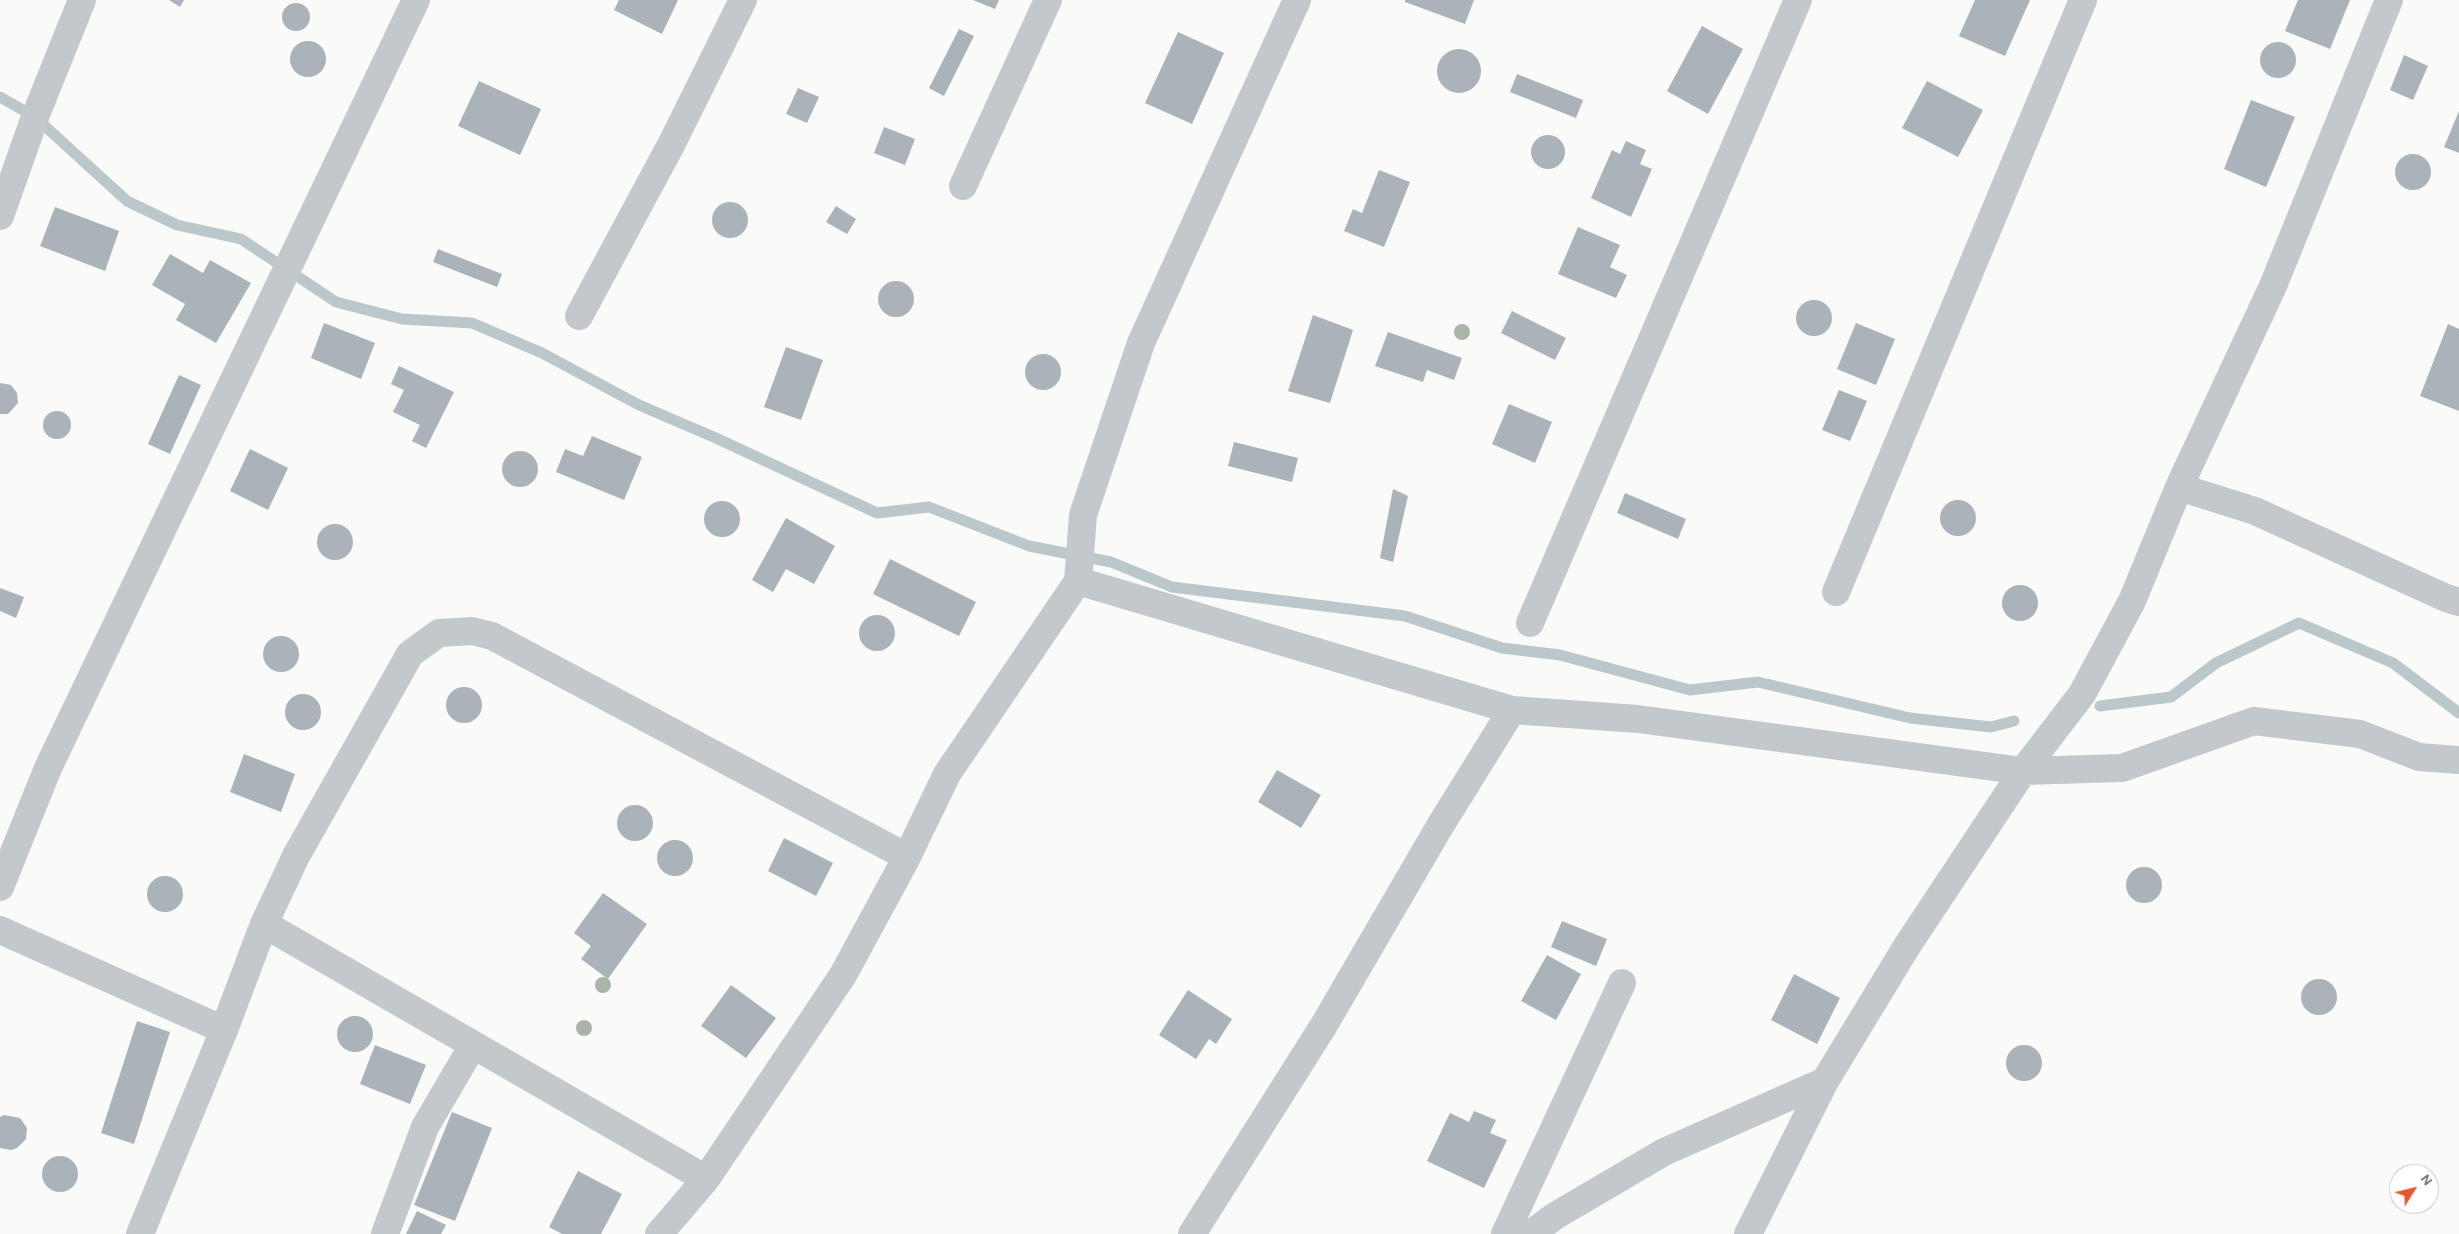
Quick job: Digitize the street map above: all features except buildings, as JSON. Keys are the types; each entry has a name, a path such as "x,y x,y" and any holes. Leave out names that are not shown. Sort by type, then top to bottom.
{"street":[{"path":"0,216 35,117 82,0"},
{"path":"0,887 48,768 416,0"},
{"path":"579,316 672,143 743,0"},
{"path":"963,186 1048,0"},
{"path":"659,1234 706,1179 843,975 907,857 947,774 1078,581 1083,515 1141,343 1297,0"},
{"path":"1530,623 1798,0"},
{"path":"1836,592 2083,0"},
{"path":"1748,1234 1825,1080 1907,946 2022,770 2082,694 2132,601 2179,487 2274,286 2389,0"},
{"path":"2179,487 2255,511 2446,598 2459,602"},
{"path":"1078,581 1512,710 1638,719 2022,770 2122,768 2254,721 2360,734 2419,757 2459,760"},
{"path":"140,1234 224,1030 264,924 296,856 410,654 439,633 472,631 492,636 907,857"},
{"path":"1192,1234 1324,1025 1440,826 1512,710"},
{"path":"264,924 706,1179"},
{"path":"0,930 224,1030"},
{"path":"1505,1234 1622,983"},
{"path":"385,1234 425,1127 473,1045"},
{"path":"1530,1234 1555,1216 1664,1152 1825,1080"}],"waterway":[{"path":"0,97 35,117 127,201 177,225 241,239 336,302 402,319 472,323 542,353 639,405 716,438 877,513 929,507 1029,546 1111,562 1172,587 1405,616 1502,648 1560,655 1690,690 1758,682 1910,718 1991,727 2014,721"},
{"path":"2100,706 2171,697 2216,663 2299,623 2393,663 2459,713"}]}
